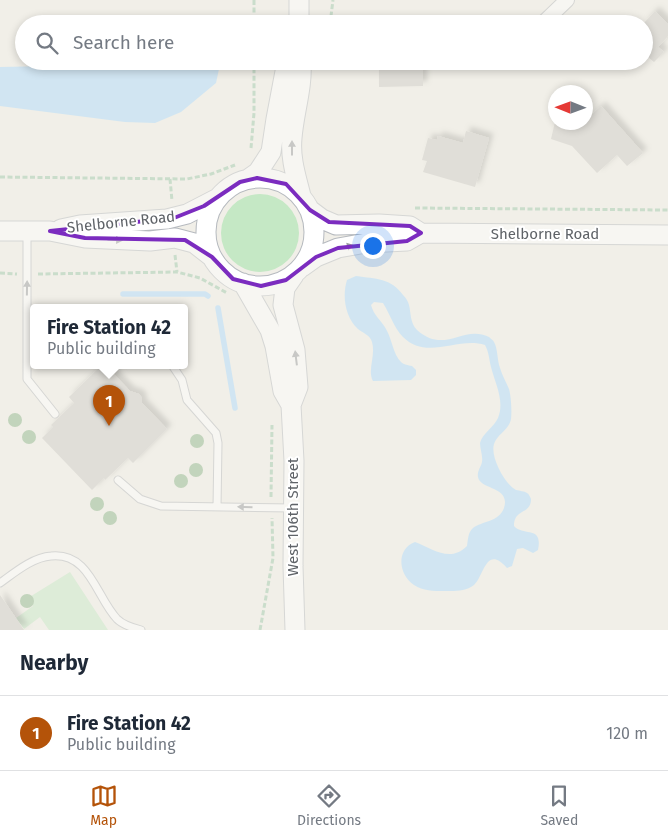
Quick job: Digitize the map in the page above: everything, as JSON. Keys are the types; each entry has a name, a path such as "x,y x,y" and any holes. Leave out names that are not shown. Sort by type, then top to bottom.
{"street":[{"path":"551,15 567,0"},
{"path":"244,171 258,172 271,152 285,70"},
{"path":"244,171 232,186 219,197 210,211 206,226 207,242 212,257 237,291 278,283 298,271 312,249 314,239 313,219 305,203 293,164 292,148 293,128 302,70"},
{"path":"244,171 257,178 276,180 286,184 305,203"},
{"name":"Shelborne Road","path":"0,231 50,231 80,225 167,219 187,214 219,197"},
{"name":"Shelborne Road","path":"305,203 322,219 336,225 379,224 410,226 421,233 668,235"},
{"name":"Shelborne Road","path":"50,231 85,238 150,241 175,238 186,240 201,248 212,257"},
{"name":"Shelborne Road","path":"298,271 316,257 338,248 366,243 408,241 421,233"},
{"name":"West 106th Street","path":"295,630 291,405 298,387 292,334 283,305 283,296 285,288 298,271"},
{"name":"West 106th Street","path":"237,291 270,330 275,346 283,391 291,405"}],"lane":[{"path":"27,231 27,274 30,311 27,379 55,414"},
{"path":"175,369 182,380 187,400 216,433 218,443 217,507"},
{"path":"118,480 140,499 161,506 293,508"},
{"path":"0,583 38,559 51,555 67,558 79,564 90,575 117,619 132,628 141,630"}],"path":[{"path":"254,0 254,15"},
{"path":"331,15 333,0"},
{"path":"250,151 254,128 254,70"},
{"path":"0,177 187,179 211,174 244,171"},
{"path":"170,179 172,204"},
{"path":"411,208 668,210"},
{"path":"174,247 177,272"},
{"path":"0,273 177,272 190,274 221,289 237,291"},
{"path":"260,630 273,558 271,508 272,417"}],"highlighted area":[{"path":"257,178 286,184 310,210 329,222 410,226 421,233 407,241 338,248 316,257 286,280 261,286 233,279 212,257 185,240 85,238 50,231 174,218 204,206 240,182"}],"green space":[{"path":"260,194 275,197 288,205 296,218 299,233 296,248 288,261 275,269 260,272 245,269 232,261 224,248 221,233 224,218 232,205 245,197"},
{"path":"70,572 108,630 49,630 40,617 24,629 16,618 33,606 28,598"}],"water":[{"path":"0,67 15,67 15,70 219,70 216,83 181,112 155,123 125,122 0,106"},
{"path":"356,276 383,280 398,289 408,302 415,327 427,337 445,340 471,334 480,334 494,341 500,368 509,389 511,419 494,444 494,456 499,470 507,482 516,490 528,493 531,499 526,510 517,516 514,526 535,534 539,542 538,550 533,553 523,548 517,549 512,566 507,568 500,561 490,560 474,585 467,589 440,591 421,588 414,585 405,575 401,562 405,550 415,542 441,553 454,554 461,551 467,546 469,534 473,528 494,519 502,513 505,501 503,496 480,481 478,477 482,464 480,443 498,418 500,412 499,392 487,350 485,345 475,343 432,348 412,344 400,333 383,303 374,302 371,305 372,309 386,329 398,359 403,364 412,366 416,370 416,375 411,380 373,381 371,377 372,342 350,319 346,306 347,280"}],"building":[{"path":"655,11 668,24 668,36 658,47 664,52 654,62 653,15 651,15"},
{"path":"379,70 423,70 423,86 379,87"},
{"path":"601,106 643,153 627,166 617,155 597,173 572,146 551,139 553,130 593,130 593,113"},
{"path":"466,131 489,138 475,187 423,172 427,161 422,160 428,138 437,140 438,136 463,143"},
{"path":"98,369 109,369 130,391 139,394 142,398 142,403 167,429 133,463 128,458 92,490 42,438 53,427 51,425 74,403 69,397"},
{"path":"0,595 24,630 0,630"}],"waterway":[{"path":"123,294 205,294 208,296"},
{"path":"218,308 235,408"}],"place":[{"name":"Fire Station 42","path":"109,426"}]}
